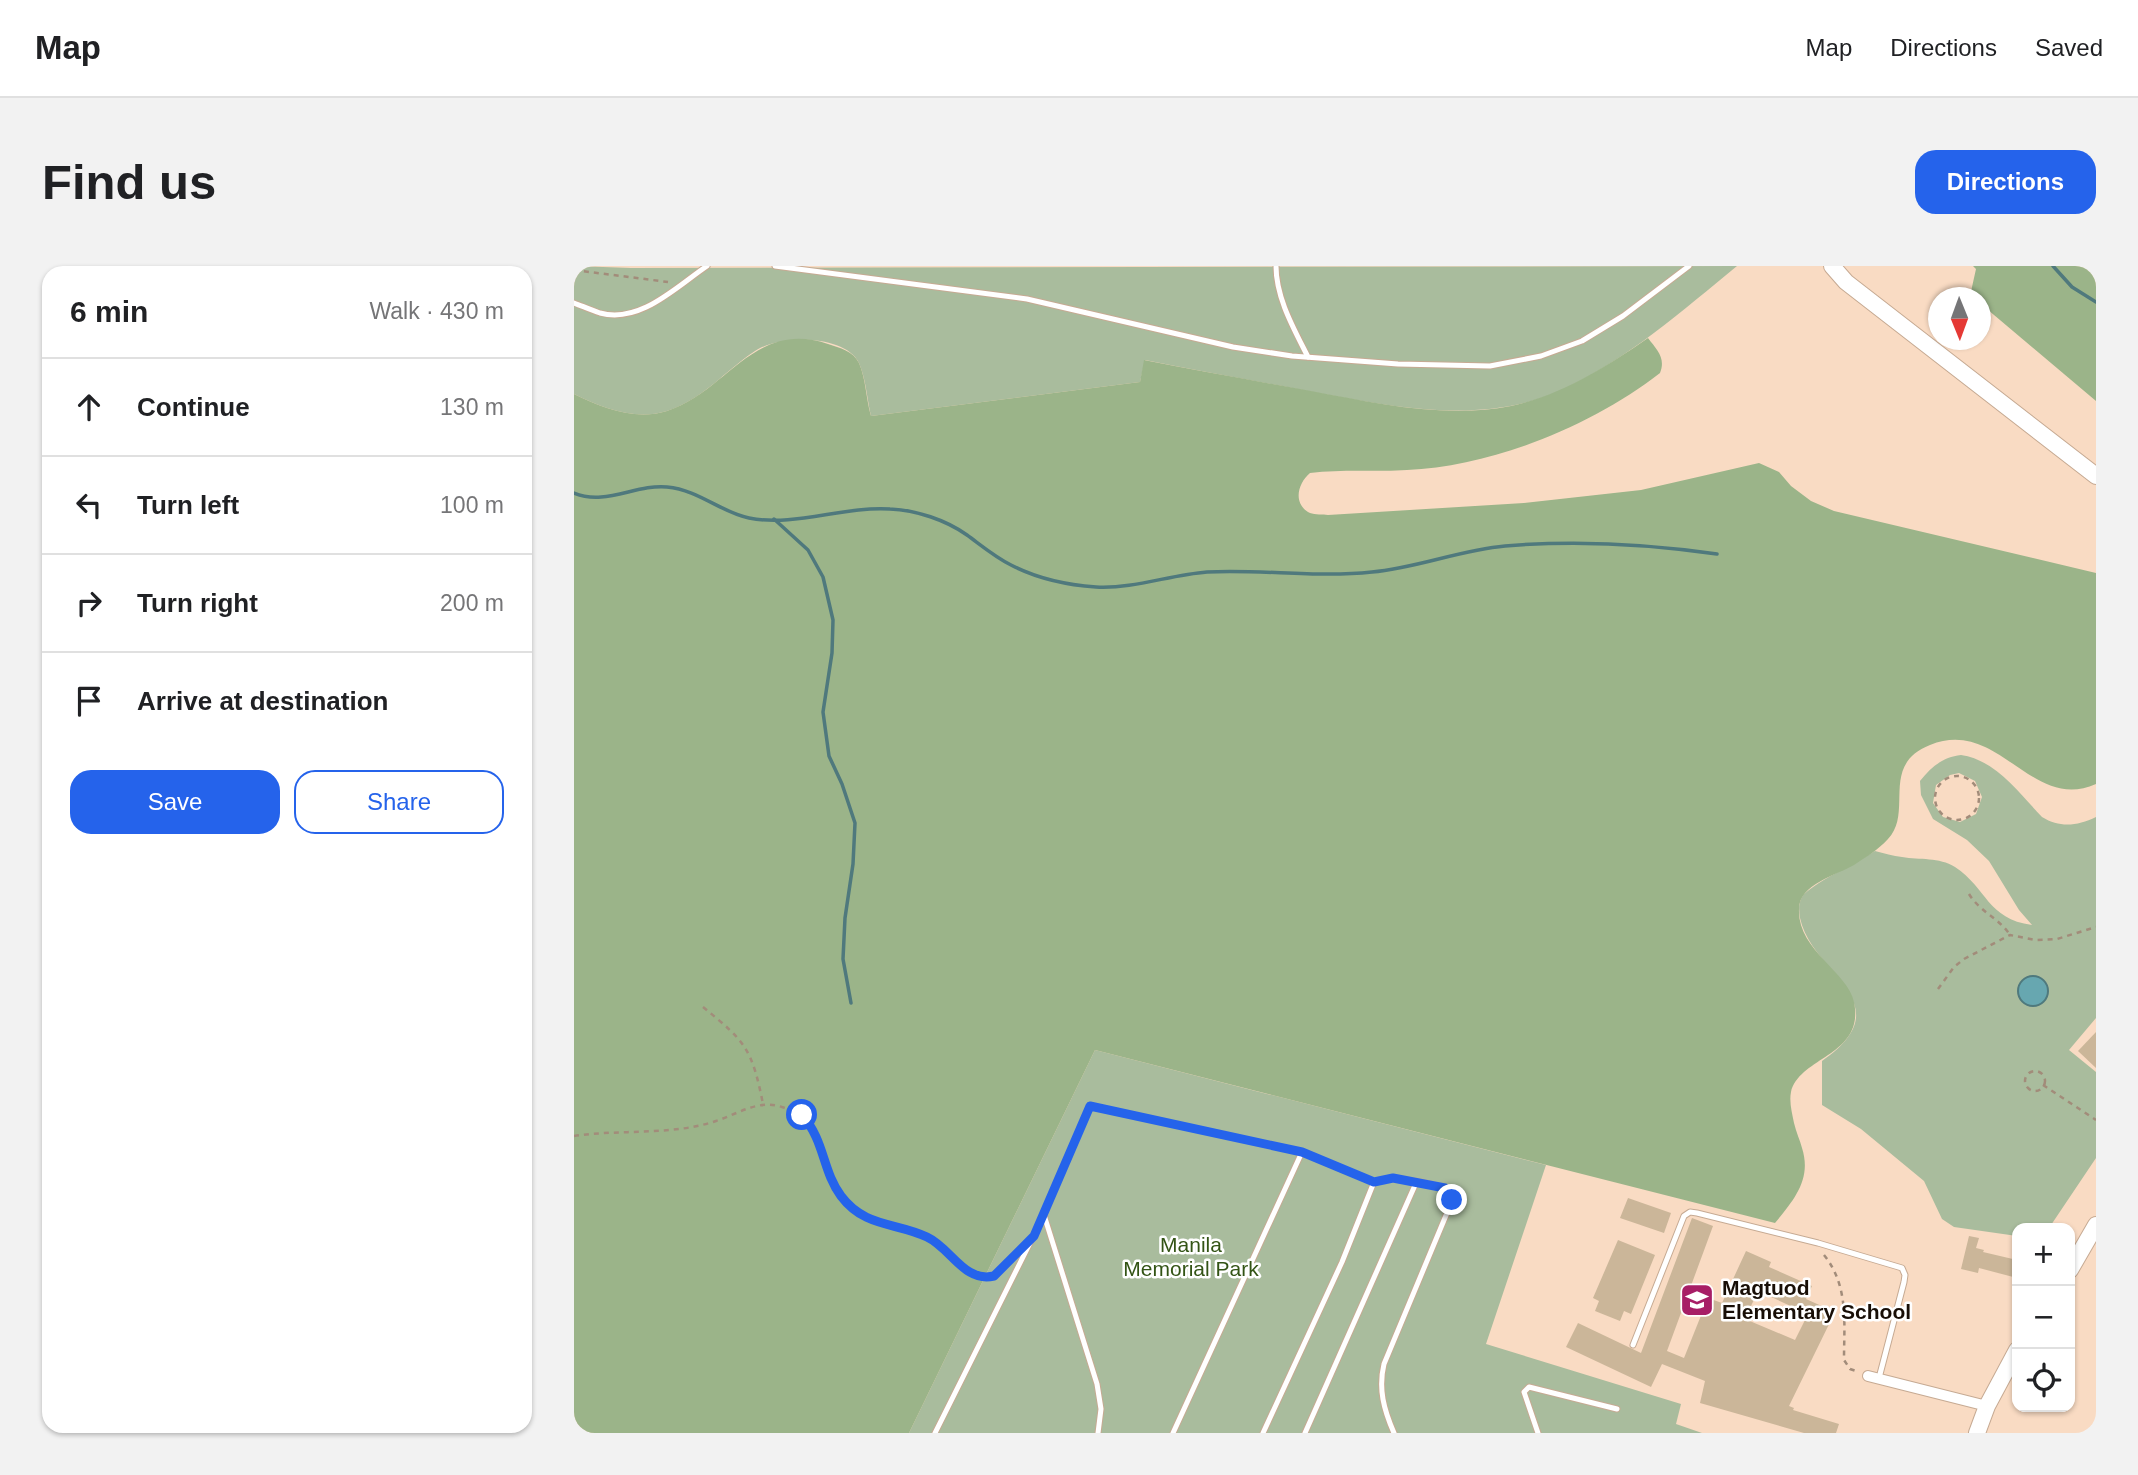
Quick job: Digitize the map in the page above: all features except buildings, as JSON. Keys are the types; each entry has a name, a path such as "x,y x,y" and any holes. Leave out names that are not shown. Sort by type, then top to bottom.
{"main road":[{"path":"1832,266 1846,282 2096,476"},
{"path":"2075,1261 2096,1225"},
{"path":"1977,1433 1987,1406 2012,1359"}],"street":[{"path":"1874,1377 1987,1406"}],"lane":[{"path":"574,303 601,314 637,312 655,303 707,266"},
{"path":"775,266 1027,299 1233,347 1308,357 1398,364 1490,366 1541,356 1582,341 1623,316 1689,266"},
{"path":"1276,266 1276,279 1290,319 1308,357"},
{"path":"935,1433 1044,1215 1090,1106 1302,1152 1374,1182 1393,1178 1449,1191 1452,1200 1384,1364 1381,1384 1383,1401 1394,1433"},
{"path":"1173,1433 1302,1152"},
{"path":"1262,1433 1342,1262 1374,1182"},
{"path":"1305,1433 1416,1182"},
{"path":"1633,1345 1686,1213 1697,1213 1818,1243 1902,1268 1904,1282 1874,1377"},
{"path":"1044,1215 1097,1384 1101,1409 1098,1433"},
{"path":"1538,1433 1524,1392 1529,1387 1617,1409"}],"path":[{"path":"574,271 682,283"},
{"path":"1959,775 1974,782 1980,797 1974,812 1960,820 1944,816 1935,802 1935,794 1943,780 1959,775"},
{"path":"1969,894 1980,909 2002,923 2010,935"},
{"path":"1938,989 1954,967 1964,959 2010,935 2035,940 2057,939 2096,927"},
{"path":"703,1007 731,1029 746,1046 754,1064 763,1104"},
{"path":"2034,1071 2042,1074 2043,1085 2037,1090 2029,1089 2025,1082 2027,1074 2034,1071"},
{"path":"2043,1085 2096,1120"},
{"path":"574,1136 689,1127 716,1121 763,1104 781,1106 802,1115 814,1128 831,1181 857,1213 874,1222 930,1238 968,1272 978,1276 994,1276 1016,1254"},
{"path":"1818,1243 1838,1277 1842,1292 1844,1360 1850,1369 1874,1377"}],"green space":[{"path":"574,266 1737,266 1654,333 1588,377 1532,401 1499,408 1432,410 1398,406 1145,360 1140,382 871,416 859,363 840,347 810,340 779,342 765,346 691,400 655,414 619,412 574,394"},
{"path":"1973,266 2096,266 2096,401 1991,312 1991,287 1972,287 1976,269"},
{"path":"1648,338 1661,358 1660,373 1604,410 1573,426 1507,452 1440,467 1310,473 1300,488 1301,504 1310,513 1328,515 1524,503 1641,490 1759,463 1779,472 1791,486 1811,501 1834,511 2096,573 2096,784 2073,790 2052,786 1976,743 1954,740 1930,745 1915,754 1906,764 1901,776 1898,816 1888,839 1854,865 1812,887 1801,900 1801,924 1806,937 1850,991 1855,1020 1850,1034 1841,1045 1806,1070 1791,1092 1790,1100 1805,1170 1795,1197 1775,1223 1095,1050 909,1433 574,1433 574,394 619,412 655,414 688,402 760,349 780,341 802,339 842,349 856,359 863,376 871,416 1140,382 1144,360 1411,408 1486,410 1530,401 1566,387"},
{"path":"1961,755 1985,763 1996,770 2049,821 2069,824 2096,817 2096,1018 2069,1050 2096,1072 2096,1158 2052,1223 2012,1223 2012,1235 1954,1227 1942,1219 1924,1181 1861,1129 1822,1105 1822,1061 1845,1041 1855,1022 1855,1005 1847,989 1808,938 1799,910 1802,897 1807,892 1875,851 1949,864 1966,875 1996,910 2017,922 2032,925 2019,910 1989,861 1967,840 1933,819 1921,795 1920,781 1933,767","holes":["1959,773 1975,781 1982,797 1976,814 1960,822 1943,817 1933,803 1936,785 1950,775"]},
{"name":"Manila Memorial Park","path":"1095,1050 1546,1165 1486,1344 1681,1404 1676,1424 1702,1433 909,1433"}],"water":[{"path":"2033,976 2044,980 2048,991 2044,1002 2033,1006 2022,1002 2018,991 2022,980"}],"waterway":[{"path":"2053,266 2072,287 2096,302"},
{"path":"574,493 597,497 644,488 667,487 689,492 738,515 766,520 855,510 910,511 950,525 1021,570 1074,585 1096,587 1124,586 1207,572 1372,572 1488,548 1531,544 1611,544 1717,554"},
{"path":"774,519 808,550 823,577 833,620 832,653 823,712 829,756 855,823 843,959 851,1003"}],"place":[{"name":"Magtuod Elementary School","path":"1697,1300"}],"route":[{"path":"802,1115 814,1128 831,1181 857,1213 874,1222 930,1238 968,1272 987,1278 994,1276 1034,1236 1090,1106 1302,1152 1374,1182 1393,1178 1445,1188 1451,1194 1452,1200"}]}
